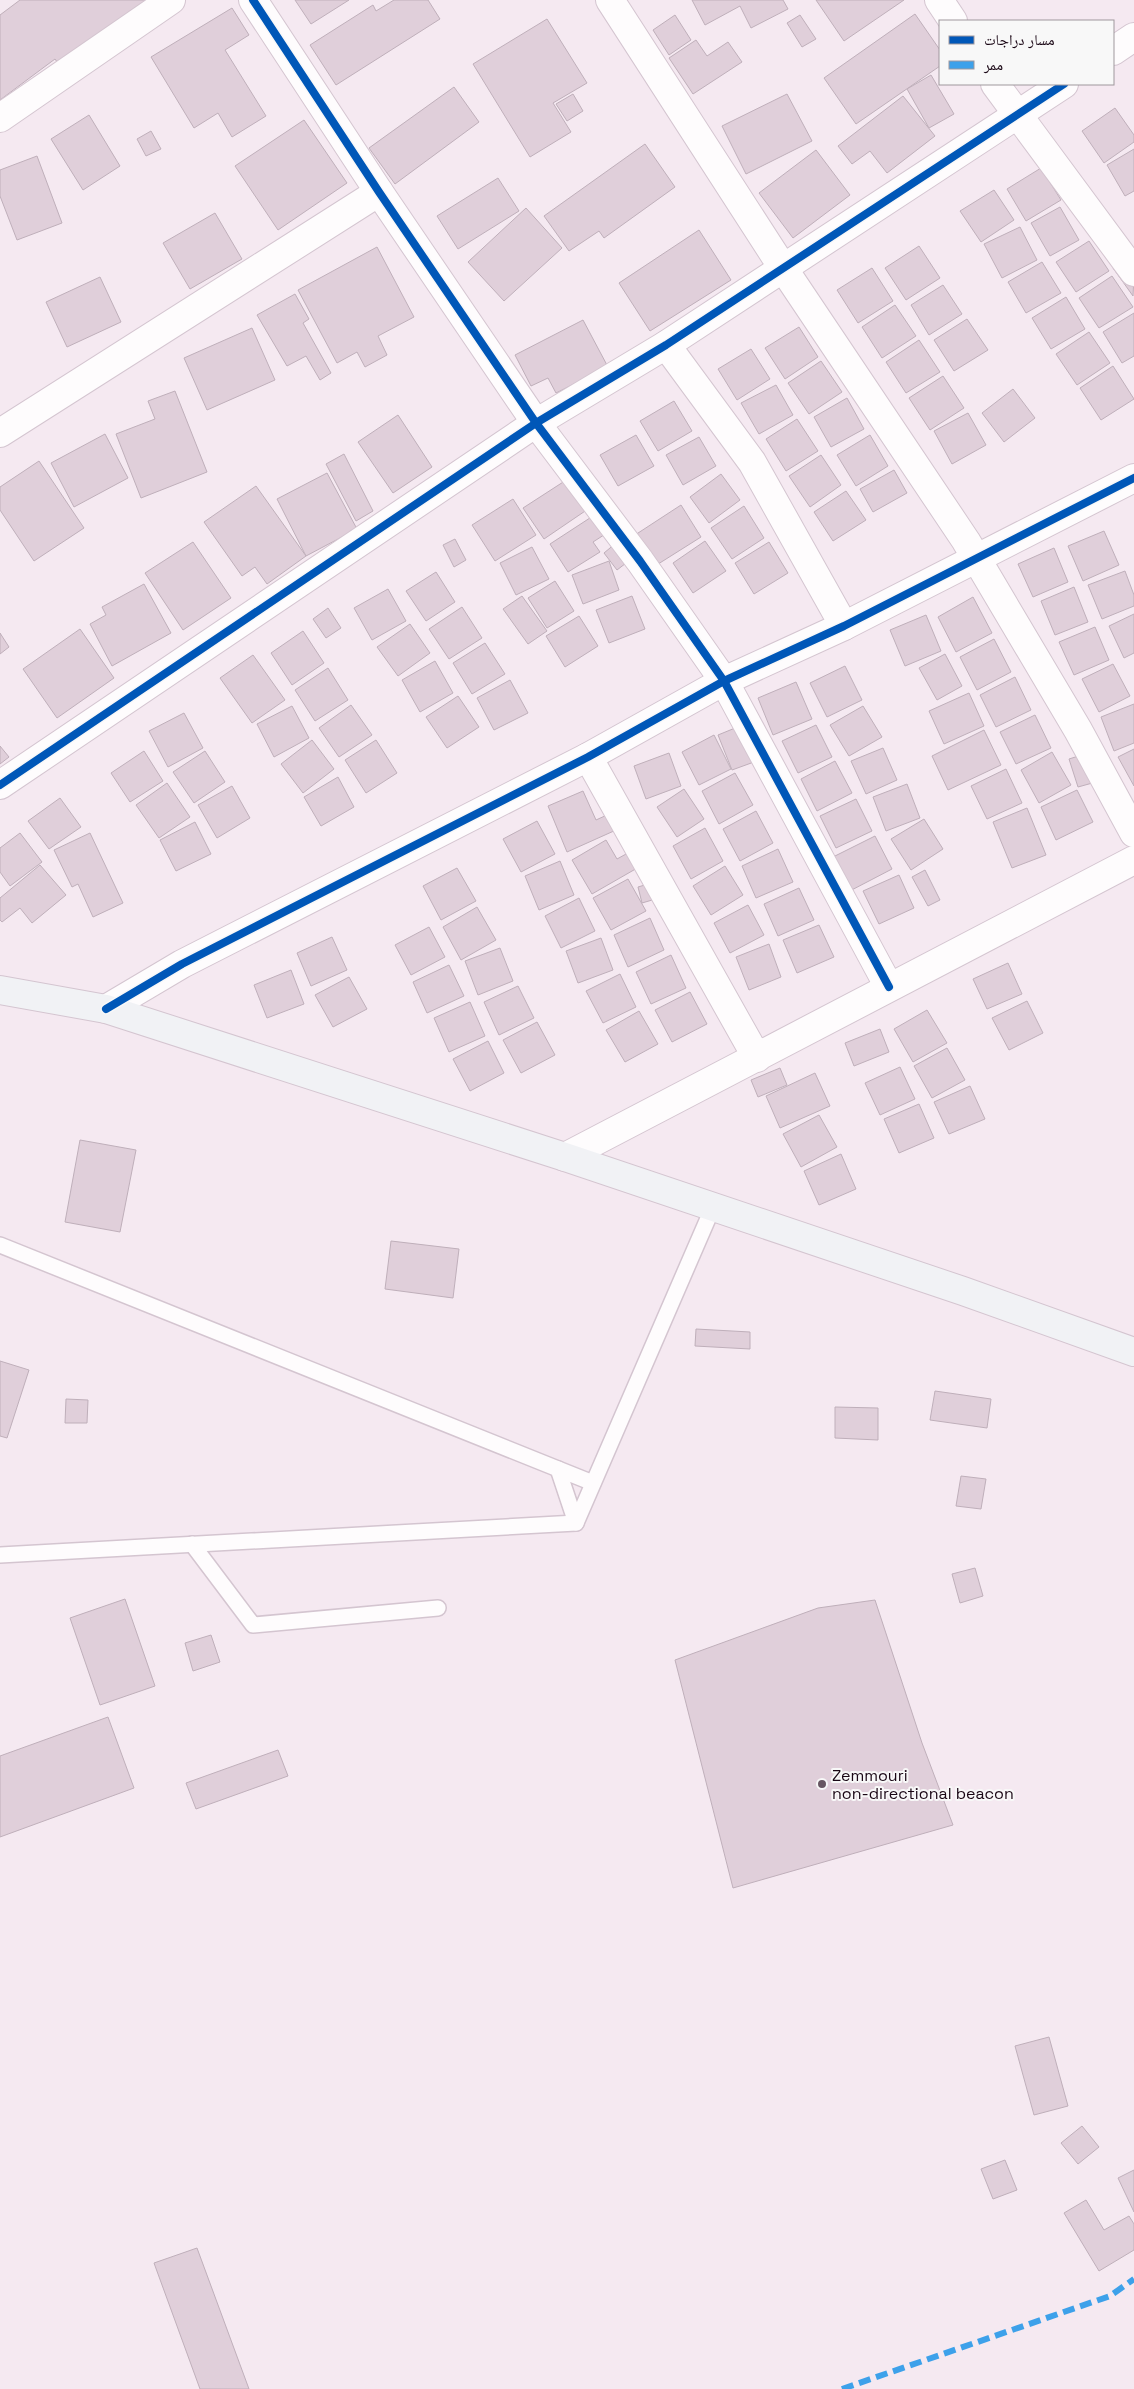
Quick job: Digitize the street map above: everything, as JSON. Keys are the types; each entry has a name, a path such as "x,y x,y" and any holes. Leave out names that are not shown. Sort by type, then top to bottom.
{"main road":[{"path":"0,990 106,1009 565,1157 963,1291 1134,1352"}],"street":[{"path":"0,118 172,0"},
{"path":"253,0 379,192 536,423 640,561 724,681 888,987"},
{"path":"610,0 783,268 976,559 1078,730 1134,833"},
{"path":"939,0 952,20"},
{"path":"1114,50 1134,37"},
{"path":"996,85 1016,115 1134,272"},
{"path":"0,785 536,423 666,345 1062,85"},
{"path":"0,433 379,192"},
{"path":"666,345 752,462 844,626"},
{"path":"106,1009 182,964 588,756 724,681 844,626 1134,478"},
{"path":"588,756 757,1058"},
{"path":"565,1157 1134,860"}],"lane":[{"path":"576,1523 713,1207"},
{"path":"0,1245 593,1483"},
{"path":"558,1469 576,1523"},
{"path":"0,1555 576,1523"},
{"path":"192,1544 253,1625 438,1608"}],"building":[{"path":"20,0 150,0 60,66 55,59 0,100 0,15"},
{"path":"295,0 349,0 311,24"},
{"path":"394,0 428,0 440,19 336,85 310,45 373,5 376,11"},
{"path":"692,0 783,0 788,9 751,28 740,6 705,25"},
{"path":"816,0 904,0 844,41"},
{"path":"232,8 249,35 225,50 266,116 232,137 218,113 194,128 151,57"},
{"path":"915,14 939,49 939,67 856,124 824,78"},
{"path":"675,15 691,40 669,55 653,30"},
{"path":"800,15 816,39 802,47 787,23"},
{"path":"547,19 587,83 553,103 571,132 530,157 473,64"},
{"path":"696,40 707,56 728,42 742,62 693,94 669,58"},
{"path":"931,75 954,114 929,128 907,89"},
{"path":"454,87 479,122 395,184 369,148"},
{"path":"573,94 583,111 567,121 556,104"},
{"path":"787,94 812,141 746,174 722,126"},
{"path":"903,96 935,136 887,173 870,151 852,164 838,146"},
{"path":"1115,108 1134,135 1134,142 1104,163 1082,131"},
{"path":"89,115 120,166 83,190 51,139"},
{"path":"304,120 347,183 278,230 235,166"},
{"path":"151,131 161,149 146,156 137,139"},
{"path":"645,144 675,187 604,238 599,231 569,251 544,216"},
{"path":"1134,149 1134,191 1125,196 1107,165"},
{"path":"816,150 850,195 793,238 759,193"},
{"path":"37,156 62,223 17,240 0,196 0,170"},
{"path":"1041,168 1061,200 1026,221 1007,189"},
{"path":"498,178 519,211 458,249 437,216"},
{"path":"994,190 1014,220 981,242 960,211"},
{"path":"1060,207 1079,240 1050,256 1031,223"},
{"path":"526,208 562,248 504,301 468,262"},
{"path":"215,213 242,259 190,289 163,243"},
{"path":"1020,227 1037,260 1002,278 984,244"},
{"path":"699,230 731,280 650,331 619,283"},
{"path":"1089,241 1109,271 1076,292 1056,262"},
{"path":"919,246 940,278 906,300 885,268"},
{"path":"377,247 414,317 378,336 387,355 365,367 357,352 337,363 298,290"},
{"path":"1124,261 1134,275 1133,296 1113,268"},
{"path":"1042,262 1061,293 1026,313 1008,282"},
{"path":"872,268 893,301 858,323 837,290"},
{"path":"1112,276 1133,307 1099,328 1079,298"},
{"path":"100,277 121,322 67,347 46,302"},
{"path":"943,285 962,314 929,335 911,305"},
{"path":"295,294 309,319 303,323 331,373 320,380 306,356 287,366 257,315"},
{"path":"1066,297 1085,329 1051,349 1032,318"},
{"path":"895,305 916,336 882,358 862,327"},
{"path":"1134,313 1134,356 1122,363 1103,332"},
{"path":"967,319 988,350 954,371 934,340"},
{"path":"583,320 608,367 556,393 548,378 531,386 515,355"},
{"path":"799,327 818,357 785,379 765,348"},
{"path":"252,328 275,380 207,410 184,358"},
{"path":"1089,332 1110,363 1077,385 1056,354"},
{"path":"919,340 940,372 906,393 886,362"},
{"path":"751,349 770,379 737,400 718,369"},
{"path":"821,361 842,392 809,414 788,383"},
{"path":"1113,366 1134,399 1101,420 1080,388"},
{"path":"943,376 964,408 930,430 909,398"},
{"path":"776,385 793,415 759,434 741,403"},
{"path":"1013,389 1035,418 1004,442 982,413"},
{"path":"175,391 207,472 141,498 116,434 155,419 148,401"},
{"path":"847,398 864,429 831,447 814,417"},
{"path":"674,401 692,431 658,451 640,421"},
{"path":"968,413 986,445 952,464 934,431"},
{"path":"398,415 432,467 393,493 358,442"},
{"path":"797,419 818,451 786,471 766,439"},
{"path":"105,434 128,478 74,507 51,463"},
{"path":"636,435 654,466 618,486 600,455"},
{"path":"870,435 888,466 856,486 837,455"},
{"path":"699,437 716,466 683,485 666,455"},
{"path":"344,454 373,511 356,521 326,464"},
{"path":"821,455 841,485 810,507 789,476"},
{"path":"39,461 84,528 34,561 0,510 0,487"},
{"path":"894,470 907,493 873,512 860,489"},
{"path":"327,473 357,529 306,556 277,499"},
{"path":"721,474 740,500 709,523 690,497"},
{"path":"574,475 594,505 544,539 523,508"},
{"path":"256,486 306,556 267,584 255,567 242,576 204,522"},
{"path":"846,491 866,520 833,541 814,512"},
{"path":"513,499 536,535 495,561 472,525"},
{"path":"681,505 701,537 655,566 635,535"},
{"path":"744,506 764,538 732,559 711,528"},
{"path":"596,514 607,533 593,542 600,552 568,572 550,544"},
{"path":"1104,531 1119,565 1083,581 1068,546"},
{"path":"455,539 466,560 454,567 443,545"},
{"path":"705,541 726,571 693,593 673,563"},
{"path":"193,542 231,598 183,630 145,573"},
{"path":"769,542 788,573 754,594 735,563"},
{"path":"616,543 630,560 617,570 604,553"},
{"path":"532,547 549,579 516,595 500,563"},
{"path":"1054,548 1068,582 1033,597 1018,564"},
{"path":"609,561 619,590 583,604 572,575"},
{"path":"1125,571 1134,595 1134,606 1102,619 1088,585"},
{"path":"436,572 455,602 426,621 406,591"},
{"path":"555,581 574,611 547,628 528,598"},
{"path":"144,584 171,633 112,666 90,624 106,615 102,607"},
{"path":"1074,587 1088,622 1055,635 1041,601"},
{"path":"388,589 406,621 372,640 354,608"},
{"path":"522,596 547,631 528,644 503,609"},
{"path":"632,596 645,629 609,643 596,610"},
{"path":"973,597 992,633 956,652 938,617"},
{"path":"462,607 482,638 449,659 429,629"},
{"path":"328,608 341,628 326,638 313,619"},
{"path":"1134,614 1134,653 1124,658 1109,626"},
{"path":"926,615 941,651 905,666 890,630"},
{"path":"579,616 598,646 565,667 546,636"},
{"path":"410,624 430,653 398,676 377,647"},
{"path":"1095,627 1109,660 1074,675 1059,642"},
{"path":"80,629 114,678 57,718 23,669"},
{"path":"303,631 324,663 292,685 271,653"},
{"path":"0,633 9,647 0,654"},
{"path":"994,639 1011,672 977,690 960,657"},
{"path":"485,643 505,674 472,694 453,663"},
{"path":"945,654 962,686 937,700 919,668"},
{"path":"253,655 285,700 252,723 220,678"},
{"path":"435,661 453,693 420,712 402,680"},
{"path":"1113,664 1130,696 1099,712 1082,679"},
{"path":"845,666 862,700 827,717 810,683"},
{"path":"328,668 348,700 315,721 295,690"},
{"path":"1015,677 1031,710 996,727 980,695"},
{"path":"510,680 528,713 494,730 477,698"},
{"path":"796,682 812,719 773,735 758,698"},
{"path":"969,693 984,726 944,744 929,711"},
{"path":"458,696 479,727 447,748 426,717"},
{"path":"1134,704 1134,743 1114,751 1101,717"},
{"path":"351,705 372,735 339,757 319,728"},
{"path":"292,706 309,738 274,757 257,724"},
{"path":"863,706 882,737 849,756 830,725"},
{"path":"184,713 203,748 168,767 149,731"},
{"path":"1035,715 1051,748 1016,764 1000,732"},
{"path":"816,725 832,757 798,773 782,741"},
{"path":"740,726 754,762 732,770 718,735"},
{"path":"984,730 1001,765 948,790 932,756"},
{"path":"714,735 731,769 699,785 682,752"},
{"path":"312,740 334,769 303,793 281,764"},
{"path":"376,740 397,773 366,793 345,760"},
{"path":"0,746 9,757 0,764"},
{"path":"883,748 897,780 866,794 851,761"},
{"path":"1134,749 1134,786 1118,757"},
{"path":"144,751 163,781 130,802 111,773"},
{"path":"205,751 225,782 194,803 173,772"},
{"path":"1052,752 1071,785 1039,803 1021,770"},
{"path":"669,753 681,786 646,799 634,766"},
{"path":"1088,753 1096,782 1078,787 1069,759"},
{"path":"835,761 852,793 817,811 801,779"},
{"path":"1006,769 1022,803 987,819 971,786"},
{"path":"735,773 753,805 719,824 702,791"},
{"path":"338,777 354,807 321,826 304,797"},
{"path":"167,783 190,817 159,838 136,805"},
{"path":"907,784 920,818 886,831 873,797"},
{"path":"232,786 250,818 217,838 198,805"},
{"path":"684,789 704,819 677,837 657,807"},
{"path":"1077,790 1093,822 1056,840 1041,807"},
{"path":"583,791 596,820 618,810 625,826 567,852 548,806"},
{"path":"60,798 81,827 49,849 28,821"},
{"path":"856,799 872,831 836,848 820,816"},
{"path":"1027,808 1046,855 1012,868 993,822"},
{"path":"756,811 773,843 740,861 723,829"},
{"path":"924,819 943,849 911,870 891,839"},
{"path":"537,821 555,854 521,872 503,839"},
{"path":"195,822 211,854 176,871 160,840"},
{"path":"705,828 723,861 691,879 673,846"},
{"path":"20,833 42,862 10,886 0,872 0,848"},
{"path":"90,833 123,903 93,917 78,884 72,887 54,850"},
{"path":"875,836 892,869 844,894 827,860"},
{"path":"606,840 617,859 637,848 646,863 592,894 572,860"},
{"path":"778,849 793,882 756,898 742,866"},
{"path":"560,861 574,895 539,910 525,876"},
{"path":"40,865 66,895 32,923 20,908 2,922 0,920 0,898"},
{"path":"725,866 743,895 711,915 693,886"},
{"path":"457,868 476,901 441,920 423,886"},
{"path":"925,870 940,900 928,906 912,877"},
{"path":"899,875 914,908 879,924 863,891"},
{"path":"628,879 646,911 611,930 593,898"},
{"path":"655,882 659,898 642,903 638,887"},
{"path":"799,888 814,920 778,936 764,904"},
{"path":"579,898 595,931 561,948 545,916"},
{"path":"748,905 764,935 730,953 714,923"},
{"path":"477,907 496,940 461,960 443,927"},
{"path":"650,918 664,950 628,967 614,935"},
{"path":"819,925 834,957 797,973 783,940"},
{"path":"429,927 445,957 411,975 395,945"},
{"path":"332,937 347,970 311,986 297,953"},
{"path":"601,938 613,970 578,983 566,951"},
{"path":"769,944 781,977 749,990 736,957"},
{"path":"500,948 513,981 478,995 465,961"},
{"path":"671,955 686,988 651,1004 636,972"},
{"path":"1008,963 1022,994 987,1009 973,979"},
{"path":"449,965 464,996 427,1013 413,982"},
{"path":"291,970 304,1004 267,1018 254,985"},
{"path":"620,974 636,1007 603,1023 586,991"},
{"path":"349,977 367,1009 333,1027 315,995"},
{"path":"518,986 534,1018 499,1035 484,1002"},
{"path":"690,992 707,1024 672,1042 655,1010"},
{"path":"1027,1001 1043,1033 1009,1050 992,1018"},
{"path":"470,1002 485,1036 449,1052 434,1018"},
{"path":"927,1010 947,1043 913,1062 894,1029"},
{"path":"639,1011 658,1044 625,1062 606,1030"},
{"path":"537,1022 555,1055 521,1073 503,1040"},
{"path":"880,1029 889,1052 854,1066 845,1043"},
{"path":"488,1041 504,1073 470,1091 453,1059"},
{"path":"947,1048 965,1080 932,1098 914,1066"},
{"path":"900,1067 915,1099 880,1115 865,1083"},
{"path":"780,1068 787,1085 758,1097 751,1080"},
{"path":"815,1073 830,1106 780,1128 766,1096"},
{"path":"970,1086 985,1119 949,1134 934,1102"},
{"path":"919,1104 934,1138 899,1153 884,1119"},
{"path":"819,1115 837,1147 801,1167 783,1134"},
{"path":"80,1140 136,1150 120,1232 65,1222"},
{"path":"841,1154 856,1189 819,1205 804,1171"},
{"path":"391,1241 459,1249 453,1298 385,1289"},
{"path":"696,1329 750,1332 750,1349 695,1346"},
{"path":"0,1361 29,1370 7,1438 0,1436"},
{"path":"935,1391 991,1399 987,1428 930,1420"},
{"path":"66,1399 88,1400 87,1423 65,1423"},
{"path":"835,1407 878,1408 878,1440 835,1438"},
{"path":"961,1476 986,1479 981,1509 956,1506"},
{"path":"975,1568 983,1596 960,1603 952,1574"},
{"path":"125,1599 155,1686 100,1705 70,1618"},
{"name":"Zemmouri non-directional beacon","path":"875,1600 922,1743 953,1825 733,1888 675,1660 818,1608"},
{"path":"211,1635 220,1662 193,1671 185,1643"},
{"path":"108,1717 134,1788 0,1837 0,1756"},
{"path":"278,1750 288,1776 196,1809 186,1783"},
{"path":"1049,2037 1068,2106 1034,2115 1015,2046"},
{"path":"1082,2126 1099,2147 1078,2164 1061,2143"},
{"path":"1005,2160 1017,2190 993,2199 981,2169"},
{"path":"1134,2170 1134,2212 1118,2178"},
{"path":"1086,2200 1104,2230 1129,2216 1134,2224 1134,2250 1099,2271 1064,2213"},
{"path":"197,2248 249,2389 200,2389 154,2263"}],"marked path":[{"path":"842,2389 1110,2296 1134,2279"}],"cycle path":[{"path":"253,0 379,192 536,423 640,561 724,681 889,987"},
{"path":"0,785 536,423 666,345 1062,85"},
{"path":"106,1009 182,964 588,757 724,681 844,626 1134,478"}],"place":[{"name":"Zemmouri non-directional beacon","path":"822,1784"}]}
